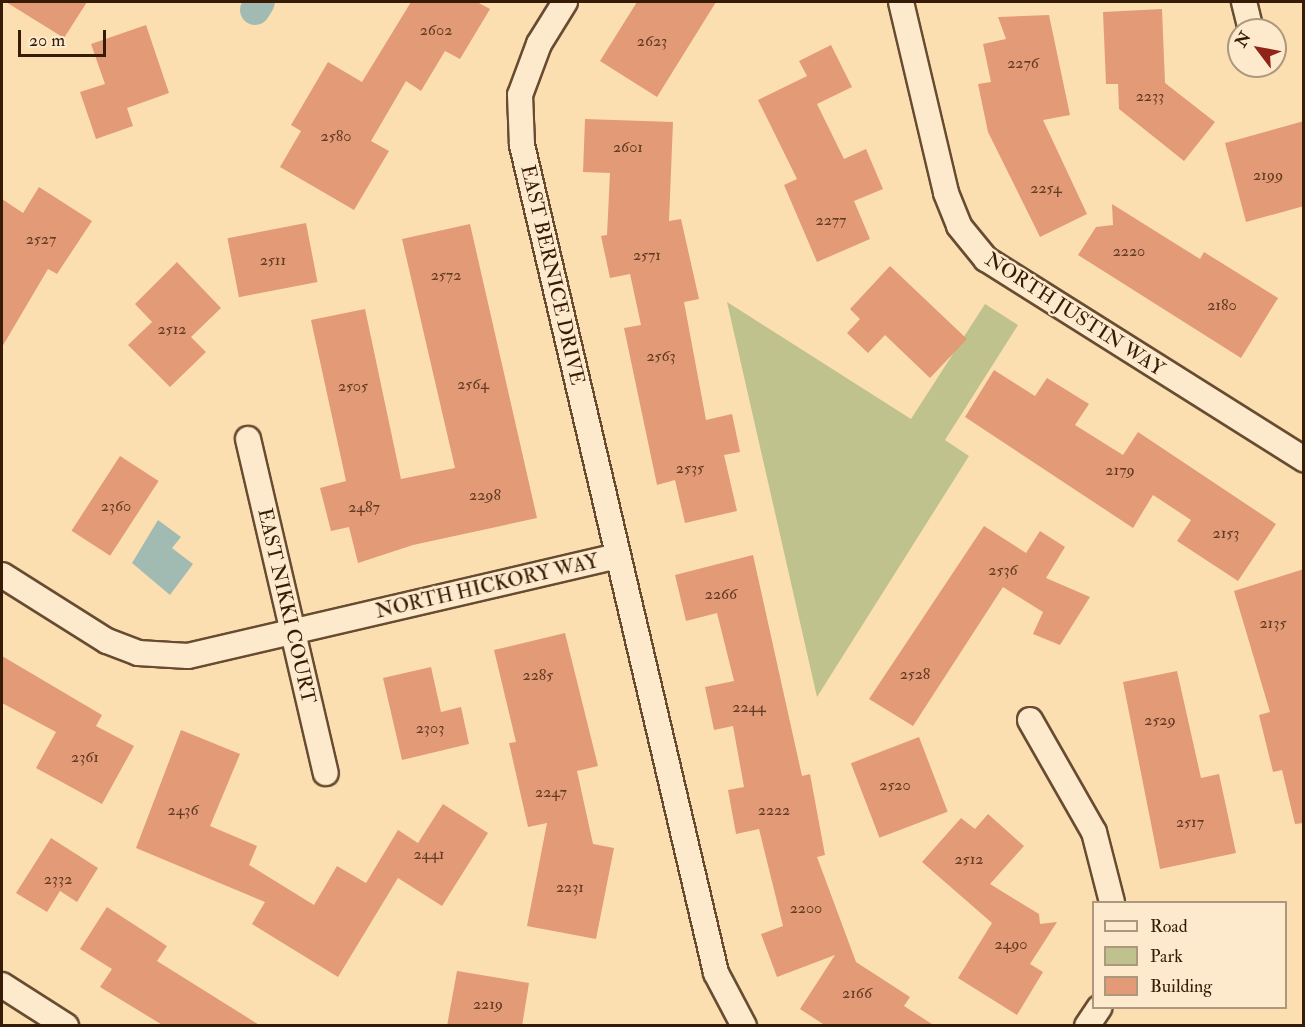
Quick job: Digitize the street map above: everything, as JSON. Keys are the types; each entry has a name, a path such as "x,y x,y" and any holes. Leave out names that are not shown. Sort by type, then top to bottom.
{"street":[{"name":"EAST BERNICE DRIVE","path":"566,2 539,44 520,95 522,145 618,556"},
{"name":"NORTH JUSTIN WAY","path":"901,2 946,193 959,226 986,259 1304,459"},
{"path":"1244,2 1248,18"},
{"name":"EAST NIKKI COURT","path":"248,439 326,773"},
{"name":"NORTH HICKORY WAY","path":"2,575 107,641 138,653 188,656 618,556 716,973 744,1026"},
{"path":"1030,720 1094,832 1111,901"},
{"path":"2,985 66,1026"},
{"path":"1087,1026 1097,1009"}],"green space":[{"path":"727,302 911,419 985,304 1018,325 945,440 969,456 817,697"}],"water":[{"path":"158,520 181,537 172,548 193,564 170,595 132,563"}],"building":[{"path":"6,2 87,2 64,38"},
{"path":"411,2 477,2 490,9 460,59 445,51 421,91 406,81 371,141 389,151 354,210 280,167 301,131 291,125 328,62 362,82"},
{"path":"637,2 716,2 657,97 600,61"},
{"path":"1162,9 1165,83 1215,122 1184,161 1119,109 1118,84 1106,84 1103,12"},
{"path":"1049,15 1070,115 1043,120 1087,214 1040,237 988,132 978,84 991,82 983,44 1006,39 998,17"},
{"path":"146,25 169,93 127,108 133,126 96,139 80,92 105,84 91,44"},
{"path":"831,45 852,87 817,104 844,159 866,149 883,189 854,201 870,239 817,262 784,185 797,179 758,100 807,76 799,61"},
{"path":"585,119 673,122 669,221 681,219 699,299 684,302 706,420 732,414 740,452 724,455 737,511 685,523 675,480 657,485 624,328 641,325 630,274 610,278 601,236 607,235 610,173 583,172"},
{"path":"1304,121 1304,206 1246,222 1225,143"},
{"path":"39,187 92,221 57,274 48,269 2,347 2,199 23,213"},
{"path":"1112,204 1200,259 1204,252 1278,298 1241,358 1078,255 1096,227 1113,225"},
{"path":"306,223 317,282 239,297 227,238"},
{"path":"470,224 537,518 413,545 358,563 349,527 331,531 320,488 346,481 311,320 365,309 401,479 455,468 402,239"},
{"path":"177,262 221,308 191,337 206,352 170,387 128,345 152,322 135,304"},
{"path":"890,266 967,339 930,378 885,335 868,353 847,333 860,319 850,309"},
{"path":"994,370 1035,396 1047,378 1089,404 1075,425 1123,455 1138,432 1276,524 1238,581 1177,541 1191,520 1153,495 1133,528 965,417"},
{"path":"120,456 159,481 110,556 72,531"},
{"path":"984,526 1026,553 1040,531 1065,547 1046,578 1090,597 1060,645 1033,634 1043,612 1003,587 913,726 869,699"},
{"path":"753,555 802,776 810,774 825,855 817,857 856,962 910,997 904,1006 935,1026 826,1026 800,1009 835,955 777,977 761,934 783,926 759,829 736,834 728,790 744,787 733,726 714,730 705,687 734,681 717,613 686,621 675,575"},
{"path":"1304,569 1304,823 1295,824 1282,770 1273,772 1259,715 1270,712 1234,591"},
{"path":"565,633 598,766 577,771 593,844 614,848 596,939 527,926 547,823 528,827 509,743 516,742 494,650"},
{"path":"2,656 102,715 96,726 134,746 102,804 36,768 56,732 2,703"},
{"path":"431,667 441,712 461,707 469,744 402,760 383,678"},
{"path":"1177,671 1201,778 1219,774 1236,853 1160,869 1123,682"},
{"path":"181,730 240,754 210,826 257,846 249,865 314,905 337,866 366,883 398,830 418,843 443,804 488,833 442,906 398,878 338,977 252,924 265,902 136,848"},
{"path":"919,737 948,812 880,838 851,763"},
{"path":"988,814 1024,846 990,884 1039,914 1040,924 1057,922 1030,964 1043,972 1017,1015 958,978 992,923 922,862 961,818 975,829"},
{"path":"51,838 98,868 77,902 60,891 47,912 16,893"},
{"path":"107,907 167,946 157,961 261,1026 164,1026 100,987 112,969 80,949"},
{"path":"457,971 529,983 522,1026 447,1026"}],"waterway":[{"path":"255,10 260,2"}]}
